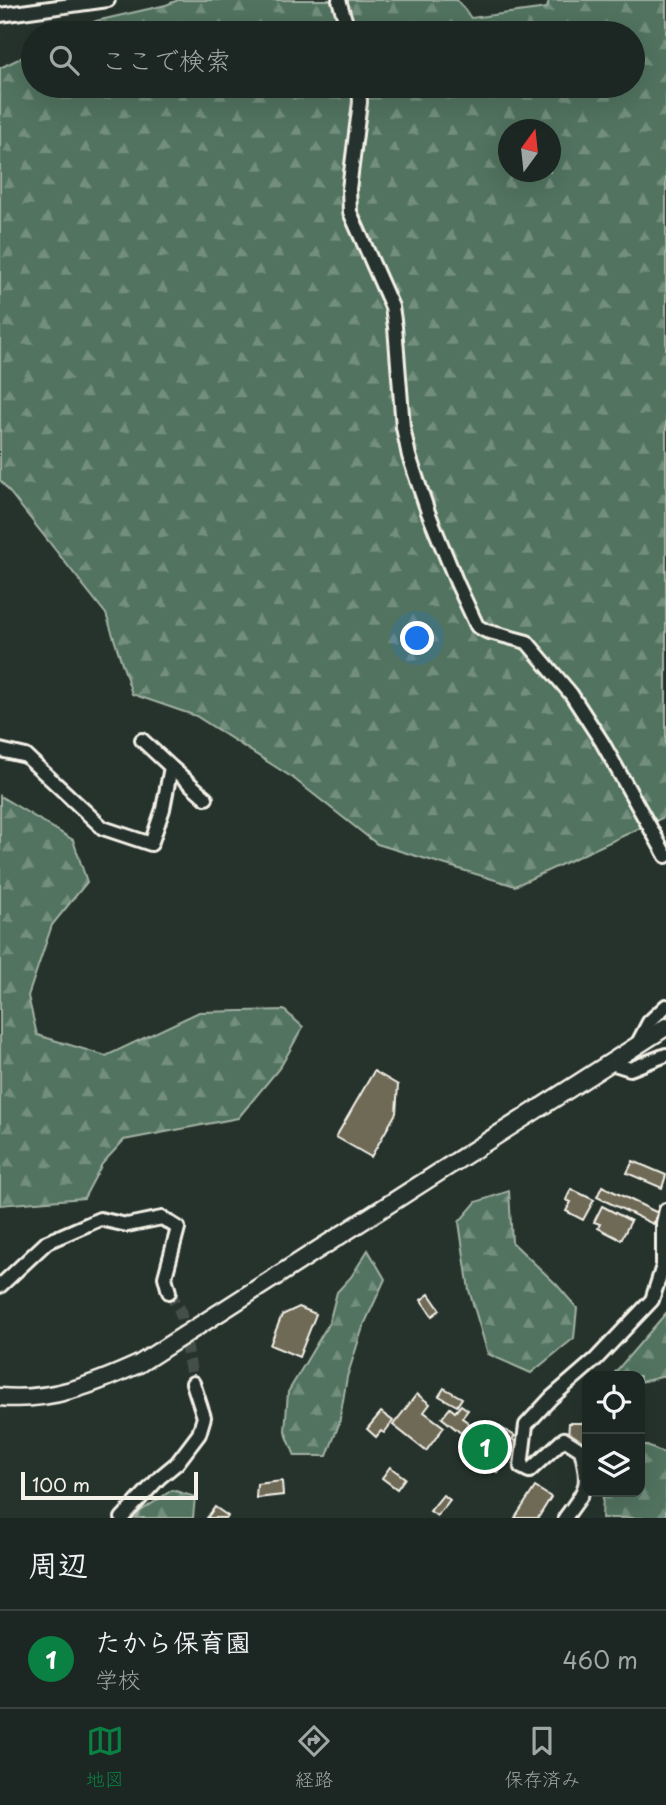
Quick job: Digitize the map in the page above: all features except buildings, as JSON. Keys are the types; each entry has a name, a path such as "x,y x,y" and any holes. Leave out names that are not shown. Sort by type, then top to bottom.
{"street":[{"path":"0,15 108,0"},
{"path":"339,0 345,21"},
{"path":"360,98 349,189 350,212 392,307 396,327 403,427 409,456 433,524 477,626 527,642 545,663 603,742 666,856"},
{"path":"142,740 206,798"},
{"path":"0,750 26,756 103,828 151,844 163,809 171,767"},
{"path":"636,1045 649,1022 666,1006"},
{"path":"0,1397 46,1397 98,1383 139,1364 666,1027"},
{"path":"611,1063 630,1069 666,1055"},
{"path":"565,1518 586,1490 586,1467 581,1450 564,1439 529,1471 521,1467 526,1425 551,1398 596,1359 652,1300 663,1266 663,1223 666,1210"},
{"path":"0,1286 47,1242 100,1219 127,1225 162,1218 178,1228 165,1277 169,1292"},
{"path":"122,1518 160,1477 177,1463 199,1434 204,1417 193,1383"}],"green space":[{"path":"178,0 457,0 471,18 547,8 549,0 666,0 666,816 515,886 377,844 293,778 196,716 132,694 106,614 0,480 0,68 21,58 21,98 645,98 645,21 96,21"},
{"path":"0,796 73,840 87,882 52,925 28,996 37,1035 106,1056 199,1012 284,1010 303,1027 281,1066 238,1118 124,1140 102,1164 84,1198 0,1205"},
{"path":"509,1191 512,1242 577,1308 574,1338 531,1373 488,1354 469,1290 459,1222 476,1202"},
{"path":"368,1250 385,1279 363,1327 347,1377 339,1424 327,1456 295,1456 285,1431 288,1392 329,1323 337,1292 351,1277"},
{"path":"666,1313 666,1376 645,1381 645,1371 616,1371"},
{"path":"645,1445 666,1454 666,1518 602,1518 603,1497 645,1497"},
{"path":"172,1490 195,1497 193,1518 136,1518 141,1511"}],"tunnel":[{"path":"169,1292 180,1310 193,1383"}],"place":[{"name":"たから保育園","path":"485,1447"}]}
